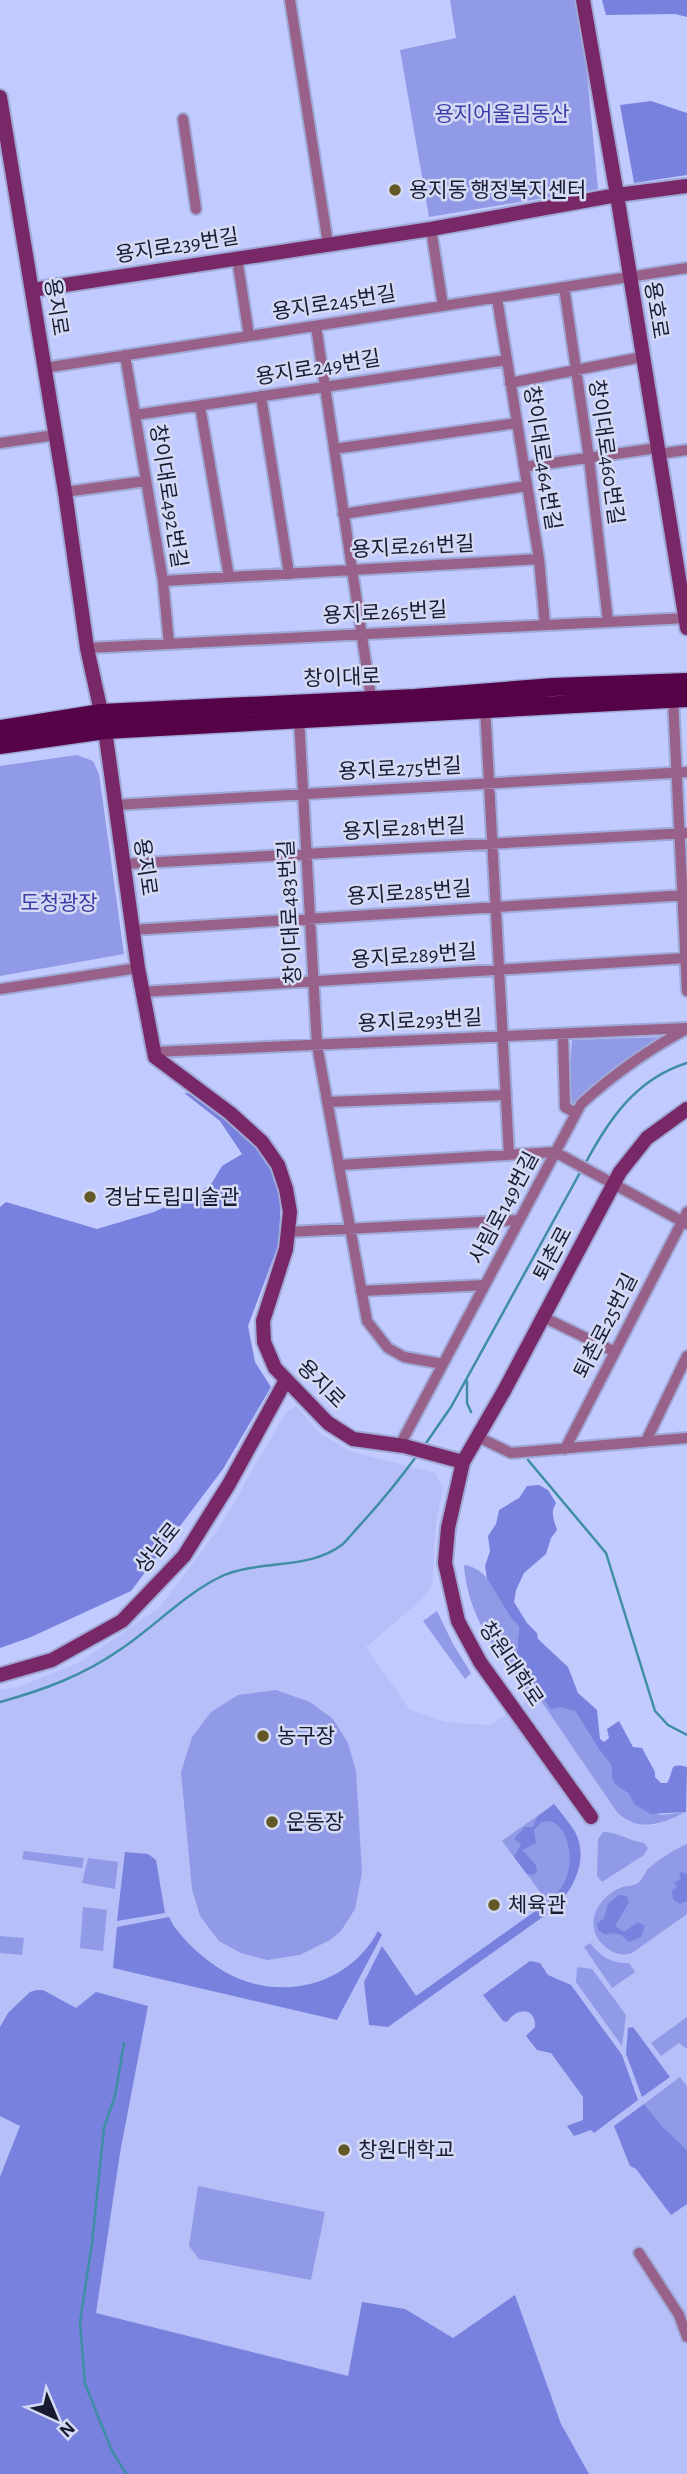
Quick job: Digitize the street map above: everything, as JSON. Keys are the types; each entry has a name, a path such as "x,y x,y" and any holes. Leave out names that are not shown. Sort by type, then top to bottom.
{"main road":[{"name":"창이대로","path":"0,745 103,721 299,718 372,707 554,687 687,682"},
{"name":"창이대로","path":"0,729 372,707 485,707 680,698"}],"street":[{"path":"290,0 328,244"},
{"name":"용호로","path":"583,0 687,621"},
{"name":"용지로","path":"0,97 2,125 65,492 87,648 103,721 138,968 155,1057 230,1113 262,1142 278,1164 290,1212 286,1249 263,1321 264,1342 275,1368 328,1423 353,1439 402,1446 463,1462"},
{"path":"183,119 197,209"},
{"name":"용지로239번길","path":"32,290 430,229 617,195 687,186"},
{"path":"430,229 443,306"},
{"path":"237,258 249,336"},
{"name":"용지로245번길","path":"44,368 687,268"},
{"name":"창이대로460번길","path":"564,287 589,458 608,621"},
{"name":"창이대로464번길","path":"497,298 539,559 545,625"},
{"path":"316,326 372,707"},
{"name":"창이대로492번길","path":"125,355 163,581 169,644"},
{"path":"510,383 642,357"},
{"name":"용지로249번길","path":"135,415 507,360"},
{"path":"261,396 289,574"},
{"path":"200,406 229,577"},
{"path":"334,449 517,423"},
{"path":"0,443 55,435"},
{"path":"524,467 589,458 687,450"},
{"path":"65,492 146,481"},
{"path":"343,514 527,486"},
{"name":"용지로261번길","path":"163,581 539,559"},
{"name":"용지로265번길","path":"87,648 608,621 687,621"},
{"path":"680,698 687,991"},
{"path":"485,707 509,1155"},
{"name":"창이대로483번길","path":"299,718 317,1045 367,1321 388,1348 404,1357 443,1364"},
{"name":"용지로275번길","path":"116,805 682,772"},
{"name":"용지로281번길","path":"124,864 683,833"},
{"name":"용지로285번길","path":"132,930 685,895"},
{"name":"용지로289번길","path":"142,992 686,958"},
{"path":"0,989 138,968"},
{"name":"용지로293번길","path":"155,1052 687,1029"},
{"name":"사림로149번길","path":"402,1446 519,1220 559,1154 581,1104 616,1073 651,1048 687,1029"},
{"path":"562,1034 565,1108 576,1113"},
{"path":"327,1102 506,1095"},
{"name":"퇴촌로","path":"478,1437 543,1317 609,1183 647,1138 687,1109"},
{"path":"338,1165 559,1154"},
{"name":"퇴촌로25번길","path":"559,1154 609,1183 685,1219 565,1448"},
{"path":"288,1232 519,1220"},
{"path":"361,1291 485,1285"},
{"path":"543,1317 615,1352"},
{"path":"646,1441 687,1356"},
{"name":"상남로","path":"0,1675 51,1660 122,1621 184,1556 229,1484 286,1380"},
{"path":"478,1437 511,1453 687,1438"},
{"name":"창원대학로","path":"478,1437 463,1462 448,1528 445,1563 458,1621 480,1662 592,1817"},
{"path":"639,2253 680,2315 687,2337"}],"shaded area":[{"path":"602,0 687,0 687,17 675,14 606,15"},
{"path":"651,101 687,113 687,175 634,183 620,105"},
{"path":"184,1093 197,1095 267,1157 281,1191 279,1243 248,1326 255,1362 271,1387 223,1469 131,1591 31,1637 0,1648 0,1207 6,1202 97,1229 154,1212 210,1186 222,1166 242,1154 220,1121"},
{"name":"창원대학교","path":"296,1406 322,1435 352,1452 435,1473 443,1488 436,1523 432,1586 419,1602 366,1647 410,1710 446,1722 490,1725 531,1697 539,1698 622,1817 638,1824 652,1826 687,1811 687,2474 0,2474 0,1690 18,1687 78,1663 159,1608 220,1527 286,1412"},
{"path":"539,1485 548,1490 556,1503 553,1513 557,1530 551,1538 546,1554 524,1573 514,1602 537,1633 538,1639 568,1667 578,1693 597,1710 600,1739 604,1742 609,1738 607,1729 619,1721 633,1747 642,1748 655,1777 661,1783 667,1783 674,1767 687,1767 686,1812 651,1814 635,1805 628,1793 615,1784 611,1765 575,1711 561,1707 551,1709 539,1692 525,1686 516,1665 519,1627 487,1578 485,1566 490,1551 488,1536 496,1524 499,1510 519,1498 527,1486"},
{"path":"554,1804 575,1832 579,1842 580,1863 573,1883 553,1909 548,1902 561,1888 568,1872 570,1855 561,1829 553,1822 543,1822 534,1830 536,1843 522,1850 536,1865 537,1872 533,1875 527,1874 514,1857 521,1844 514,1839 525,1827 533,1827 537,1817"},
{"path":"125,1852 148,1854 156,1860 165,1913 117,1921"},
{"path":"681,1872 687,1874 687,1901 679,1904 673,1899 672,1891 677,1887 674,1883 681,1879"},
{"path":"619,1895 626,1896 629,1902 615,1926 624,1932 638,1922 645,1926 641,1937 629,1942 618,1934 606,1935 598,1930 597,1924 604,1918 608,1904"},
{"path":"541,1907 547,1914 388,2027 369,2025 364,1982 382,1946 416,1996"},
{"path":"169,1917 187,1942 212,1963 246,1981 268,1986 311,1984 331,1976 349,1965 365,1950 378,1931 382,1935 337,2020 113,1968 117,1927"},
{"path":"530,1961 540,1963 548,1975 571,1985 622,2055 638,2100 594,2133 591,2130 574,2136 567,2126 583,2120 583,2097 551,2053 537,2050 526,2036 535,2027 532,2016 525,2011 511,2017 507,2022 503,2021 483,1995"},
{"path":"43,1990 76,2008 96,1992 148,2006 120,2153 96,2313 348,2376 362,2302 405,2309 453,2338 515,2295 561,2424 589,2474 0,2474 0,2177 20,2126 0,2116 0,2027 8,2013 30,1992"},
{"path":"633,2027 670,2077 642,2097 626,2054 628,2028"},
{"path":"644,2104 687,2150 687,2204 671,2215 636,2169 630,2166 614,2126"}],"green space":[{"name":"용지어울림동산","path":"450,0 580,0 598,189 429,217 400,50 456,38"},
{"name":"도청광장","path":"77,755 93,761 99,774 124,954 0,976 0,766"},
{"path":"664,1037 621,1065 574,1103 568,1102 572,1040"},
{"path":"464,1565 482,1573 519,1627 516,1665 525,1686 539,1692 542,1699 575,1711 611,1765 612,1778 628,1793 635,1805 661,1815 686,1812 660,1823 642,1825 625,1819 617,1812 539,1698 531,1697 487,1636 471,1602"},
{"path":"437,1611 471,1673 465,1679 423,1621"},
{"name":"운동장","path":"276,1690 310,1702 333,1719 348,1743 356,1771 362,1873 355,1909 341,1931 330,1940 300,1955 267,1960 241,1953 219,1941 200,1916 192,1889 181,1772 192,1737 211,1712 238,1695"},
{"path":"554,1804 575,1832 579,1842 580,1863 573,1883 553,1909 502,1841"},
{"path":"603,1832 644,1843 648,1848 644,1855 602,1882 597,1876 598,1839"},
{"path":"687,1844 687,1914 632,1953 622,1954 610,1950 595,1932 598,1907 611,1893 638,1883 650,1867"},
{"path":"24,1851 84,1858 82,1868 22,1859"},
{"path":"88,1858 118,1862 115,1889 82,1883"},
{"path":"83,1907 107,1910 103,1951 80,1948"},
{"path":"0,1936 24,1938 22,1955 0,1953"},
{"path":"590,1943 607,1958 629,1963 635,1972 612,1988 584,1947"},
{"path":"577,1967 592,1969 626,2015 622,2046 576,1982"},
{"path":"687,2017 687,2049 679,2043 661,2056 651,2043"},
{"path":"680,2077 687,2086 687,2150 644,2104"},
{"path":"198,2186 325,2212 311,2280 199,2259 189,2246"}],"waterway":[{"path":"585,1164 614,1116 639,1090 653,1079 687,1063"},
{"path":"424,1446 451,1407 582,1169"},
{"path":"467,1381 467,1403 471,1412"},
{"path":"0,1702 48,1687 93,1667 133,1640 194,1592 220,1577 250,1568 299,1562 330,1552 348,1539 418,1454"},
{"path":"528,1460 606,1553 655,1711 668,1725 687,1735"},
{"path":"124,2043 115,2096 104,2128 92,2243 80,2322 85,2384 111,2449 126,2474"}],"place":[{"name":"용지동 행정복지센터","path":"395,190"},
{"name":"경남도립미술관","path":"90,1197"},
{"name":"농구장","path":"263,1736"},
{"name":"운동장","path":"272,1822"},
{"name":"체육관","path":"494,1905"},
{"name":"창원대학교","path":"344,2150"}]}
